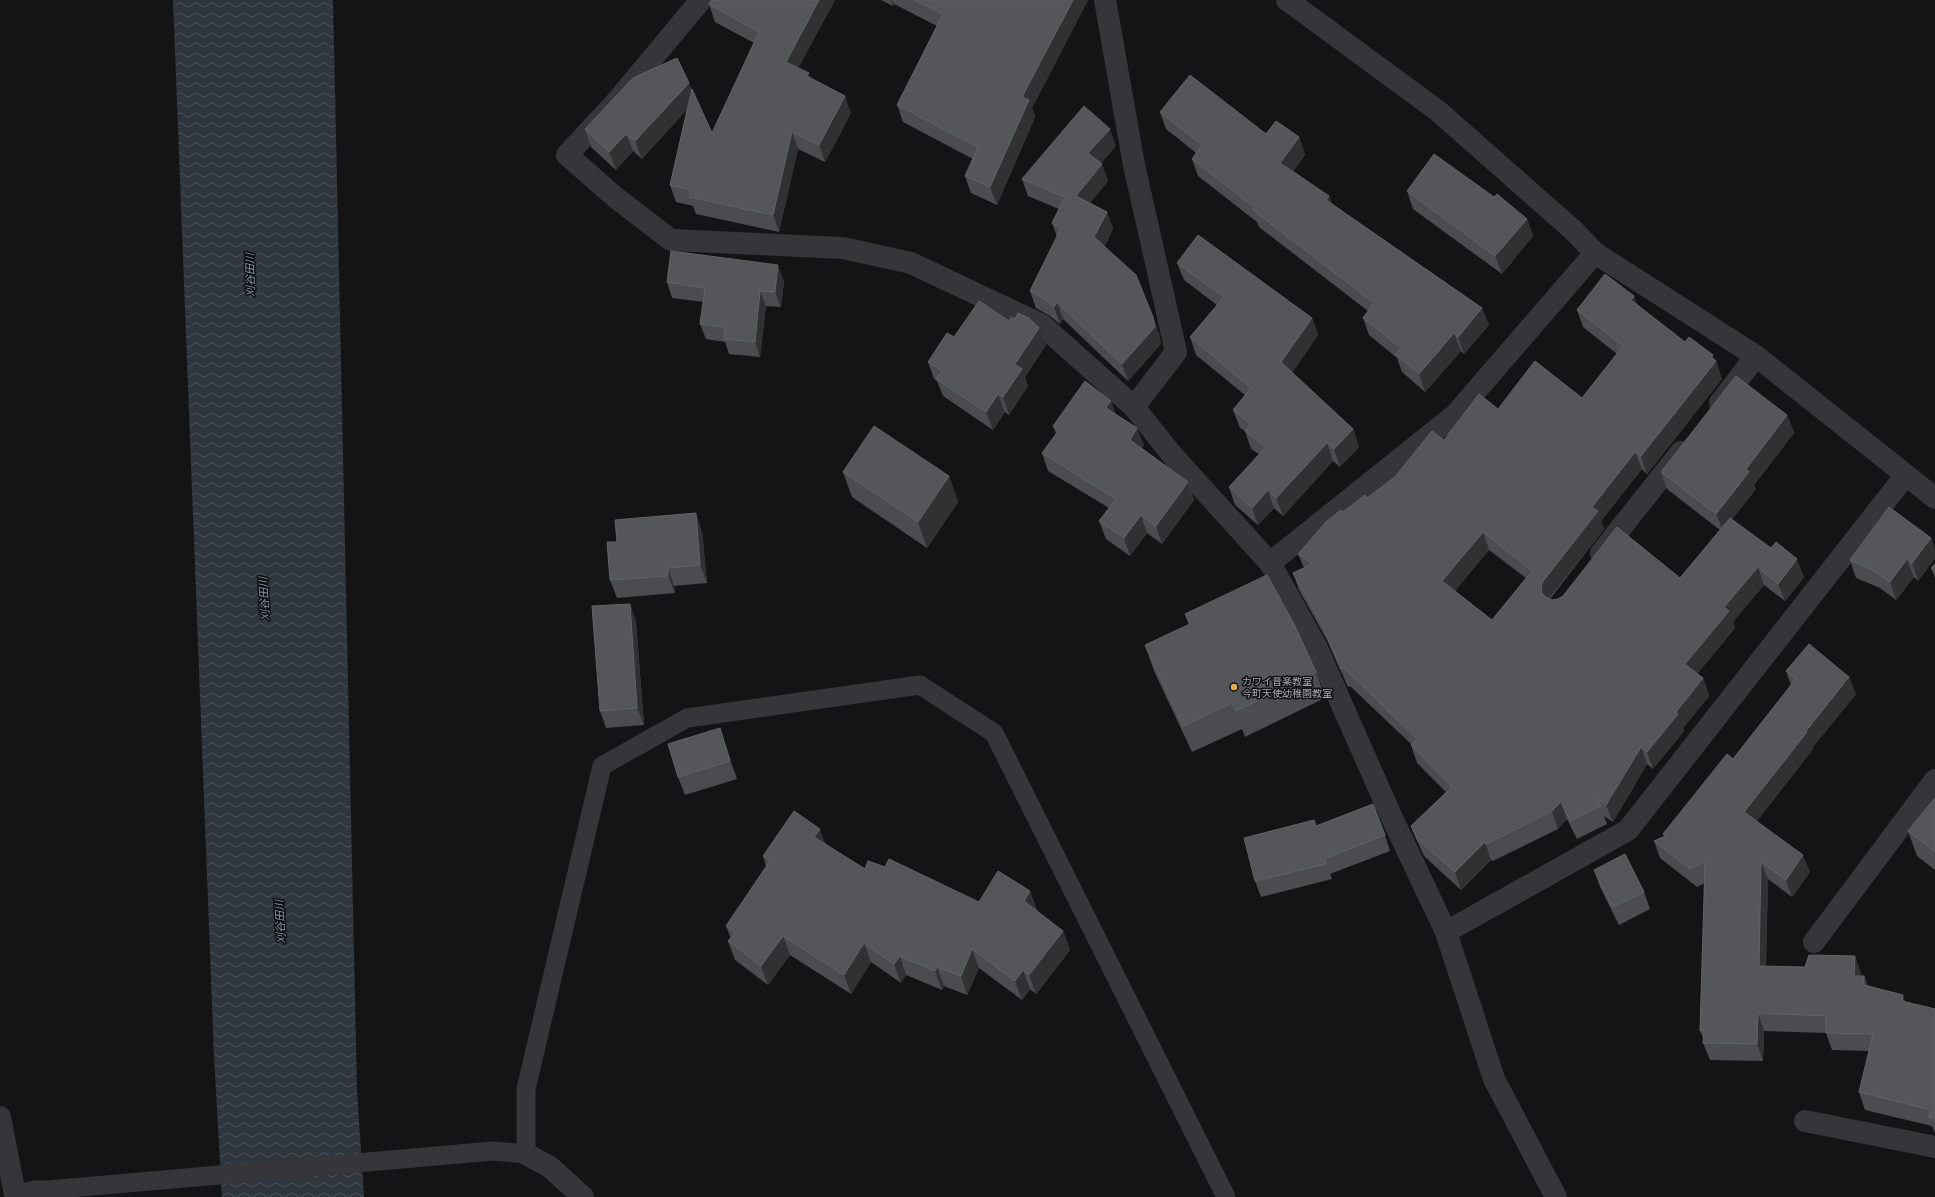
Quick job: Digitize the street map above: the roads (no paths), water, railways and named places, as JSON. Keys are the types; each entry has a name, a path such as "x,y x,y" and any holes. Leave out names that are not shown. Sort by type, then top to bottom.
{"street":[{"path":"701,0 616,102 567,155 615,197 671,240 843,248 911,263 1042,325 1134,407 1173,456 1270,563 1316,646 1392,818 1446,932 1494,1079 1556,1197"},
{"path":"1105,0 1134,165 1176,352 1134,407"},
{"path":"1287,0 1438,111 1596,252 1756,356 1905,476 1935,498"},
{"path":"1270,563 1456,414 1596,252"},
{"path":"1707,418 1756,356"},
{"path":"1589,568 1692,437"},
{"path":"1446,932 1628,830 1905,476"},
{"path":"1814,942 1935,780"},
{"path":"0,1117 15,1196"},
{"path":"1805,1121 1935,1147"},
{"path":"526,1154 550,1167 583,1197"}],"lane":[{"path":"15,1196 35,1190 493,1151 526,1154 526,1090 602,766 687,718 920,685 994,733 1226,1197"}],"water":[{"name":"刈谷田川","path":"173,0 333,0 357,1090 364,1197 222,1197 214,1056"}],"place":[{"name":"カワイ音楽教室 今町天使幼稚園教室","path":"1234,687"}]}
